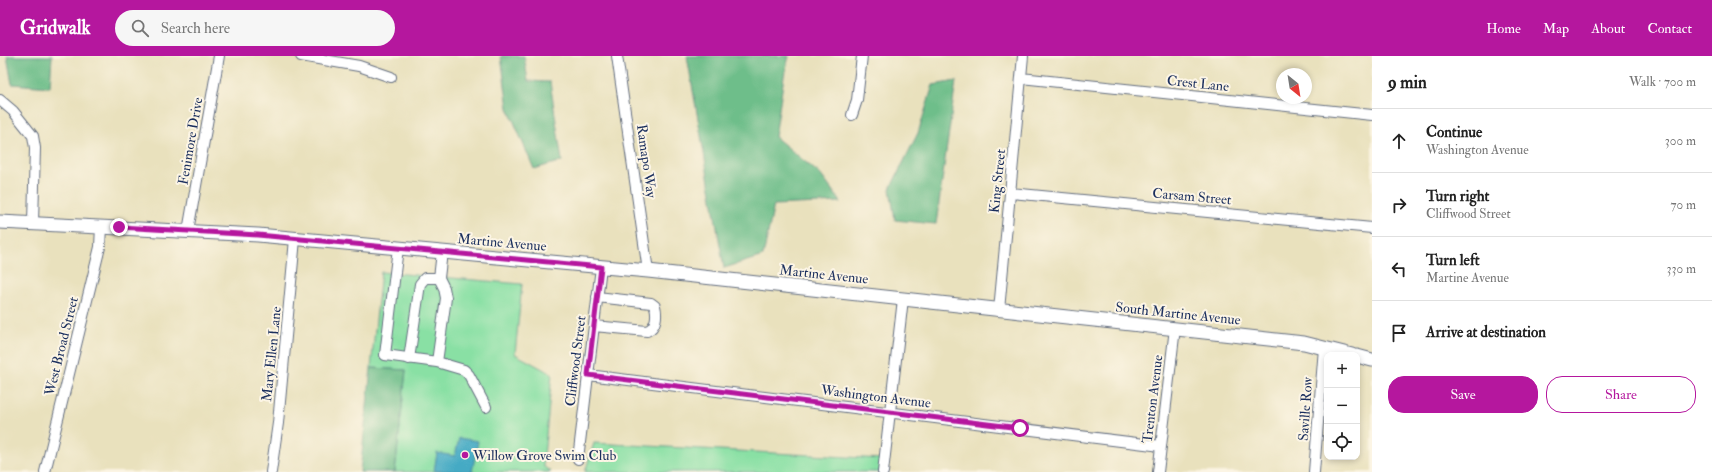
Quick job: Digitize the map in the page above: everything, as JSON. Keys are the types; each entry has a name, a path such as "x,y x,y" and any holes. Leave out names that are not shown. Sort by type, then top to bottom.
{"main road":[{"name":"Martine Avenue","path":"0,222 188,231 648,270 999,310"},
{"name":"South Martine Avenue","path":"999,310 1304,343 1340,352"},
{"path":"1360,357 1372,360"}],"street":[{"name":"Fenimore Drive","path":"188,231 218,56"},
{"path":"301,56 359,66 391,77"},
{"name":"Ramapo Way","path":"617,56 648,270"},
{"path":"852,115 857,100 862,56"},
{"name":"King Street","path":"999,310 1024,56"},
{"name":"Crest Lane","path":"1021,78 1372,115"},
{"path":"0,100 14,111 33,136 35,148 32,223"},
{"name":"Carsam Street","path":"1010,193 1372,228"},
{"name":"West Broad Street","path":"45,472 100,247 101,226"},
{"name":"Mary Ellen Lane","path":"271,472 278,423 295,239"},
{"path":"398,248 385,355 437,362 464,370 469,376 486,407"},
{"path":"437,362 446,298 444,288 439,278 442,252"},
{"name":"Cliffwood Street","path":"578,459 601,267"},
{"path":"410,359 420,284 425,278 439,278"},
{"path":"594,326 647,331 651,329 655,322 655,306 650,303 597,297"},
{"path":"883,472 903,299"},
{"name":"Trenton Avenue","path":"1158,472 1175,328"},
{"name":"Saville Row","path":"1314,472 1324,348"},
{"name":"Washington Avenue","path":"588,375 1161,446"}],"green space":[{"path":"7,56 52,56 50,87 12,84"},
{"path":"501,56 524,56 528,81 550,82 562,161 534,169 508,108"},
{"path":"687,56 789,56 784,76 775,137 820,174 841,202 774,205 763,256 724,268"},
{"path":"956,81 936,224 895,220 890,189 918,133 933,85"},
{"path":"381,272 522,284 515,354 552,374 543,466 551,472 395,472 406,370 371,368"},
{"path":"371,368 406,370 395,472 360,472"},
{"path":"594,443 882,459 880,472 585,472"}],"water":[{"name":"Willow Grove Swim Club","path":"459,438 478,441 472,472 434,471 437,453 455,456"}],"place":[{"name":"Willow Grove Swim Club","path":"465,455"}],"route":[{"path":"119,227 258,235 601,267 588,375 1020,428"}]}
